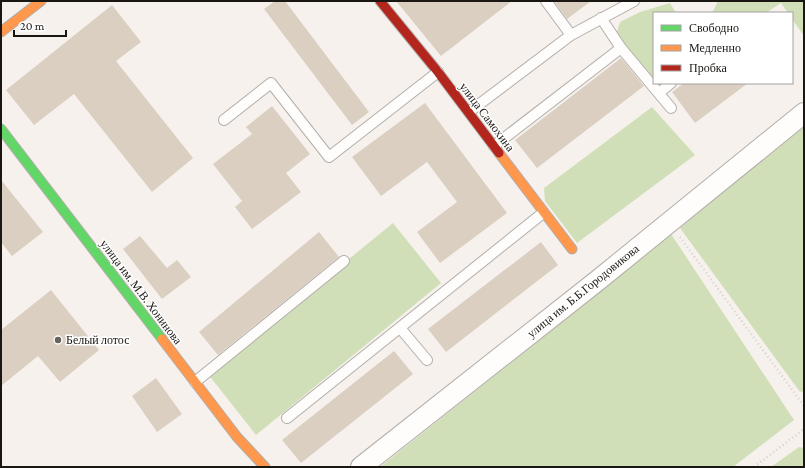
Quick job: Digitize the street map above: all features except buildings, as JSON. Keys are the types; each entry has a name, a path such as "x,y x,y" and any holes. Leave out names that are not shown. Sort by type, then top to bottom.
{"street":[{"path":"1,32 41,1"},
{"name":"улица Самохина","path":"380,1 469,112 543,213 572,249"},
{"name":"улица им. Б.Б.Городовикова","path":"361,467 597,281 804,113"},
{"name":"улица им. М.В. Хонинова","path":"1,129 237,437 265,467"}],"lane":[{"path":"546,1 571,35"},
{"path":"469,112 571,35 634,1"},
{"path":"600,18 621,48 671,108"},
{"path":"494,146 621,48"},
{"path":"224,120 271,83 329,157 438,72"},
{"path":"659,93 670,84"},
{"path":"287,418 543,213"},
{"path":"195,382 344,261"},
{"path":"400,328 427,360"}],"path":[{"path":"668,222 804,406"},
{"path":"754,467 804,429"}],"green space":[{"path":"718,1 804,1 804,36 793,20 793,12 787,12 781,3 768,12 712,12"},
{"path":"670,3 675,12 653,12 653,77 651,77 616,35 620,22 640,12"},
{"path":"652,107 695,155 577,243 545,201 544,188"},
{"path":"804,124 804,391 800,392 680,228"},
{"path":"393,223 441,283 256,435 208,374"},
{"path":"671,234 794,420 733,467 380,467"},
{"path":"799,447 804,448 804,467 771,467"}],"traffic: fast":[{"path":"1,129 162,339"}],"traffic: slow":[{"path":"1,32 41,1"},
{"path":"499,153 572,249"},
{"path":"162,339 237,437 265,467"}],"traffic: jam":[{"path":"380,1 438,72 499,153"}],"place":[{"name":"Белый лотос","path":"58,340"}]}
